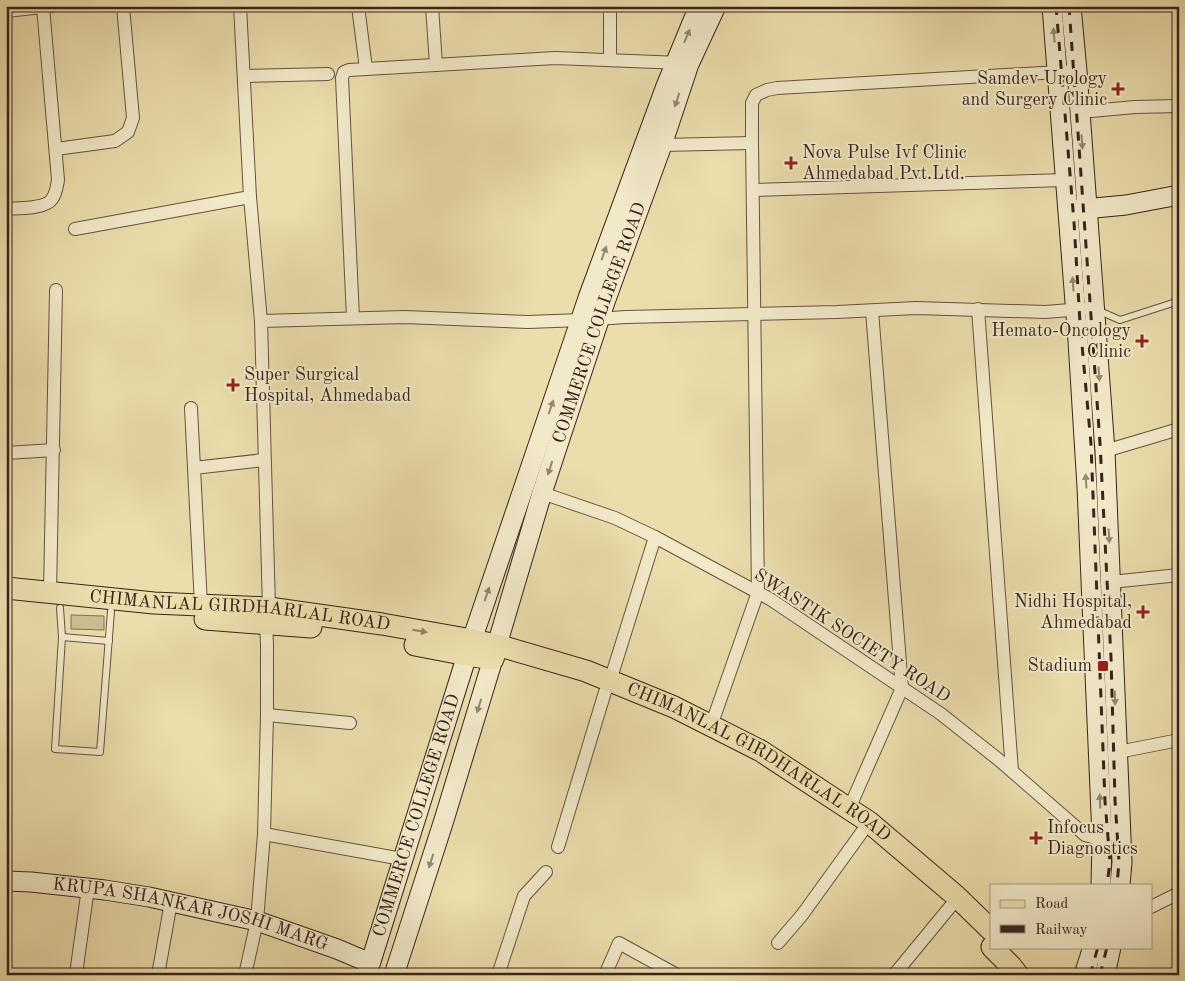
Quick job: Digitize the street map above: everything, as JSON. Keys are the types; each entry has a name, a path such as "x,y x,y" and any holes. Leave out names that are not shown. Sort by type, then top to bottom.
{"main road":[{"name":"COMMERCE COLLEGE ROAD","path":"400,973 542,494 590,320 662,146 682,63 699,6"},
{"name":"COMMERCE COLLEGE ROAD","path":"368,969 469,647 590,320 682,63 716,6"},
{"path":"1052,6 1068,210 1085,309 1104,451 1118,752 1111,835 1101,884"},
{"path":"1071,6 1087,210 1085,309 1087,487 1093,638 1111,835 1122,862 1120,884"},
{"path":"1068,210 1087,210 1179,195"},
{"name":"CHIMANLAL GIRDHARLAL ROAD","path":"6,588 111,612 267,616"},
{"name":"CHIMANLAL GIRDHARLAL ROAD","path":"6,602 55,600 201,605 267,616 308,627 469,647 586,671 608,687 755,762 862,832 950,907 990,946"},
{"path":"1093,638 1113,637"},
{"name":"CHIMANLAL GIRDHARLAL ROAD","path":"608,687 674,707 761,751 869,822 941,883 990,929"},
{"name":"KRUPA SHANKAR JOSHI MARG","path":"6,881 88,888 171,902 257,921 337,949 368,969"},
{"name":"CHIMANLAL GIRDHARLAL ROAD","path":"992,948 1018,975"},
{"path":"1010,948 1034,975"},
{"path":"1084,975 1093,948"},
{"path":"1105,975 1112,948"}],"street":[{"path":"56,149 115,141 128,132 133,118 123,6"},
{"path":"240,6 250,196 261,321 268,540 264,834 257,921 244,975"},
{"path":"358,6 366,69"},
{"path":"432,6 436,65"},
{"path":"610,6 610,60"},
{"path":"7,205 44,205 52,200 58,180 48,7 12,9"},
{"path":"353,318 342,78 344,72 349,70 555,58 682,63"},
{"path":"711,726 758,592 752,144 752,103 756,95 767,90 1077,70"},
{"path":"244,76 328,74"},
{"path":"1080,112 1136,107 1179,106"},
{"path":"662,146 752,144"},
{"path":"753,190 1066,180"},
{"path":"75,229 250,196"},
{"path":"55,600 56,290"},
{"path":"261,321 405,317 528,322 916,308 1045,312 1085,309"},
{"path":"978,309 1012,771"},
{"path":"849,809 902,688 872,310"},
{"path":"191,408 201,605"},
{"path":"1104,451 1179,429"},
{"path":"6,453 54,450"},
{"path":"194,468 264,460"},
{"name":"SWASTIK SOCIETY ROAD","path":"542,494 615,518 655,537 758,592 941,714 1012,771 1085,835 1091,838 1111,835"},
{"path":"558,847 655,537"},
{"path":"1111,582 1179,575"},
{"path":"267,715 350,724"},
{"path":"1118,752 1179,740"},
{"path":"778,943 802,915 862,832"},
{"path":"264,834 402,858"},
{"path":"498,975 524,896 546,872"},
{"path":"76,974 88,888"},
{"path":"1152,906 1179,892"},
{"path":"158,975 171,902"},
{"path":"894,975 950,907"},
{"path":"605,975 619,943 677,975"}],"lane":[{"path":"1085,309 1120,320 1179,302"},
{"path":"55,600 62,637 54,749 100,752 111,612"},
{"path":"62,637 109,641"}],"shaded area":[{"path":"71,615 104,616 104,630 71,629"}],"railway":[{"path":"1056,6 1091,444 1105,801 1110,862 1107,884"},
{"path":"1069,6 1100,443 1119,862 1117,884"},
{"path":"1090,975 1098,948"},
{"path":"1100,975 1107,948"}],"place":[{"name":"Samdev Urology and Surgery Clinic","path":"1118,89"},
{"name":"Nova Pulse Ivf Clinic Ahmedabad Pvt.Ltd.","path":"791,163"},
{"name":"Hemato-Oncology Clinic","path":"1142,341"},
{"name":"Super Surgical Hospital, Ahmedabad","path":"233,385"},
{"name":"Nidhi Hospital, Ahmedabad","path":"1143,612"},
{"name":"Stadium","path":"1103,666"},
{"name":"Infocus Diagnostics","path":"1036,838"}]}
